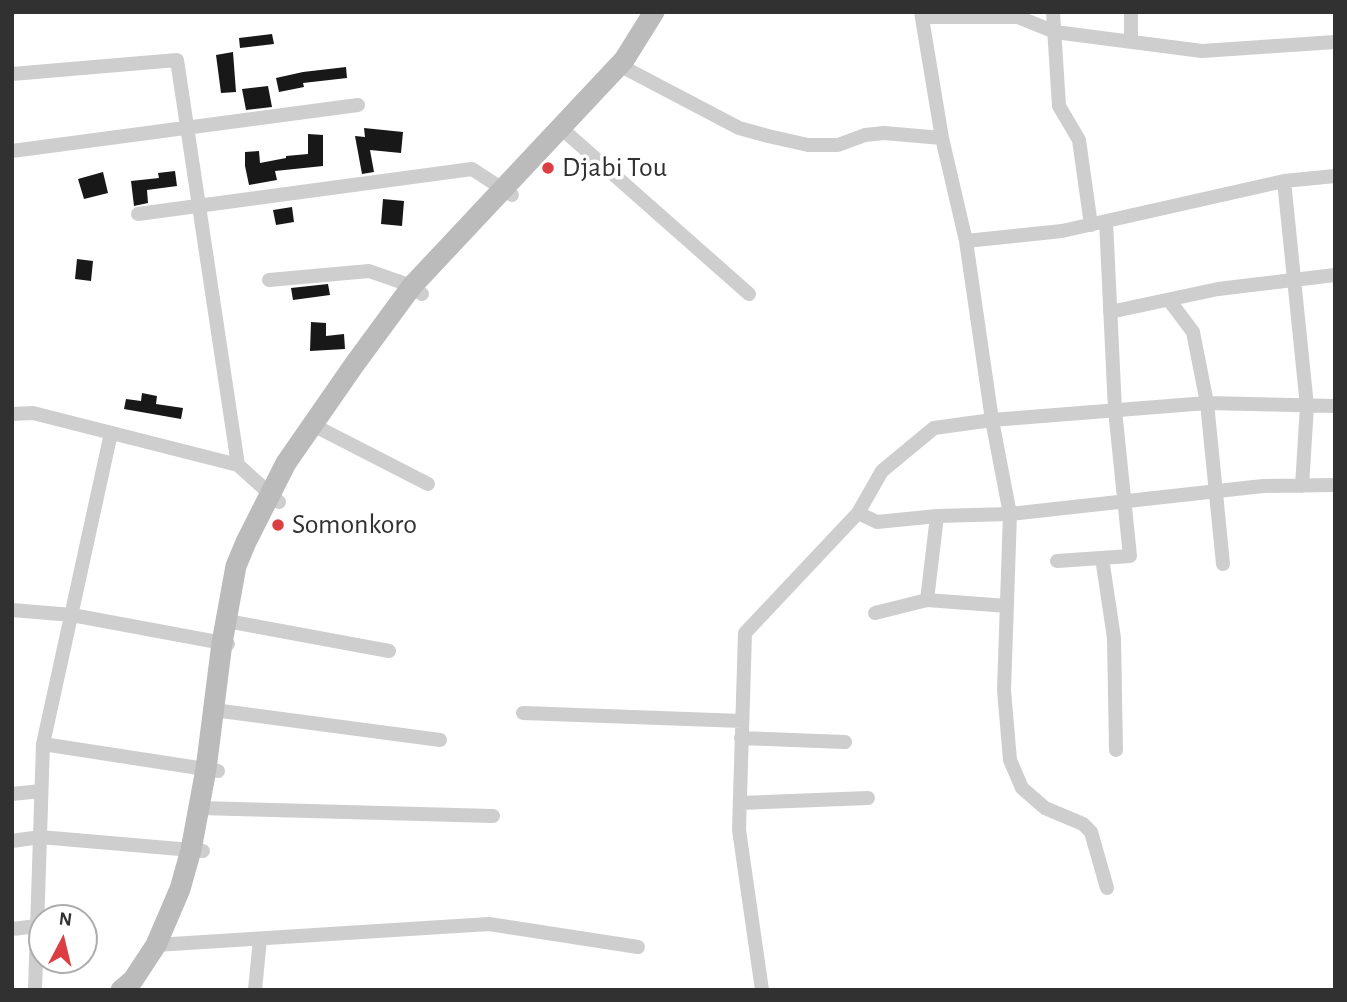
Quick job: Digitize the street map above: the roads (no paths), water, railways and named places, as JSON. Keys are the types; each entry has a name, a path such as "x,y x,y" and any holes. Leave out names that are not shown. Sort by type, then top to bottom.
{"main road":[{"path":"625,68 624,60 654,12"},
{"path":"136,988 192,892 212,770 227,644 248,568 275,498 296,469 318,427 364,371 417,290 625,68 668,12"}],"street":[{"path":"1053,12 1059,106 1079,140 1099,223 1110,312 1115,410 1130,556 1057,561"},
{"path":"1130,12 1131,42"},
{"path":"1107,888 1091,832 1083,824 1045,808 1022,788 1010,760 1004,690 1010,514 992,420 966,241 942,138 921,15 1018,17 1055,33 1202,51 1335,42"},
{"path":"12,74 177,60 238,465"},
{"path":"625,68 739,128 808,145 838,145 865,135 884,133 942,138"},
{"path":"12,151 358,105"},
{"path":"565,132 749,295"},
{"path":"138,214 472,169 508,192"},
{"path":"966,241 1062,231 1284,181 1335,176"},
{"path":"1284,181 1307,405 1302,486"},
{"path":"269,280 369,271 417,290"},
{"path":"1110,312 1218,289 1335,275"},
{"path":"1169,300 1193,332 1207,403 1223,564"},
{"path":"762,990 739,830 745,632 858,513 882,471 934,428 992,420 1207,403 1335,406"},
{"path":"12,414 33,413 238,465 275,498"},
{"path":"318,427 428,484"},
{"path":"38,904 43,744 111,433"},
{"path":"858,513 877,522 937,516 1010,514 1263,486 1335,485"},
{"path":"927,600 937,516"},
{"path":"1102,558 1114,638 1116,750"},
{"path":"876,613 927,600 1007,606"},
{"path":"12,610 72,615 227,644"},
{"path":"232,622 389,651"},
{"path":"219,710 440,740"},
{"path":"523,713 742,721"},
{"path":"741,738 845,742"},
{"path":"43,744 212,770"},
{"path":"12,794 41,791"},
{"path":"740,803 868,798"},
{"path":"205,808 493,817"},
{"path":"12,841 40,837 197,850"},
{"path":"163,944 489,924 638,947"},
{"path":"255,990 260,939"}],"place":[{"name":"Djabi Tou","path":"548,168"},
{"name":"Somonkoro","path":"278,525"}]}
